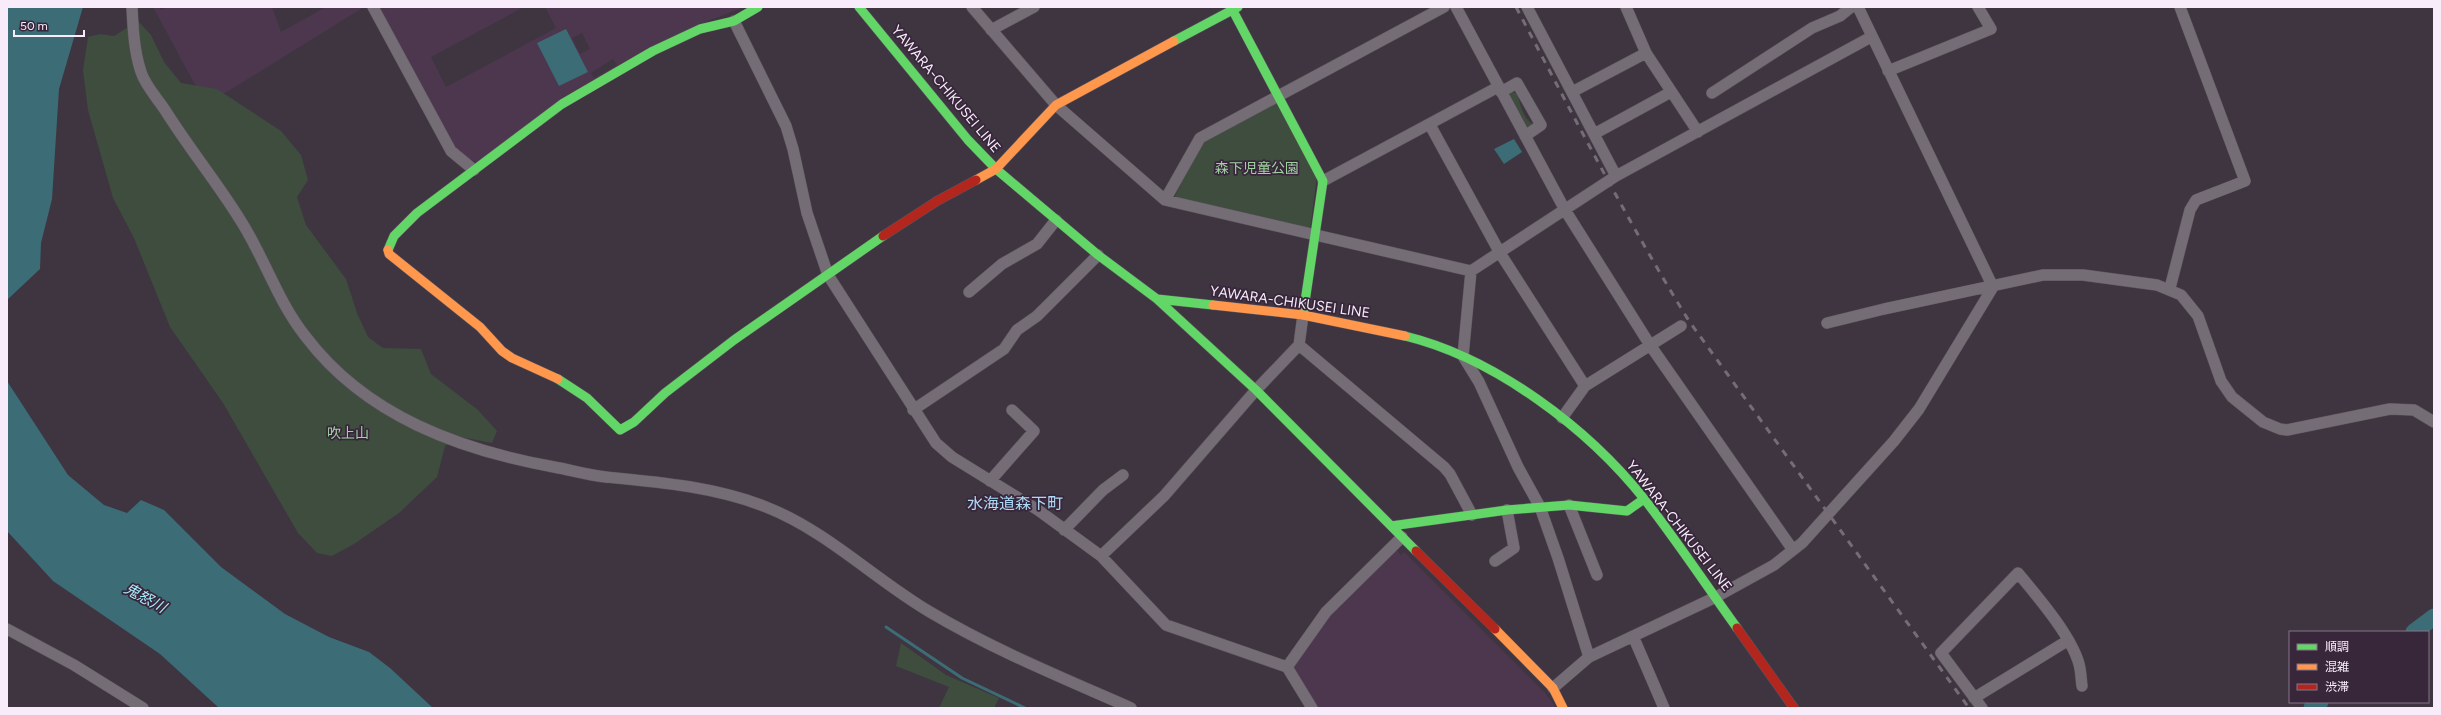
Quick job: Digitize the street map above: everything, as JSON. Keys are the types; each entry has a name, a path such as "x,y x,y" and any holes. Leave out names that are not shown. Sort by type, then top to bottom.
{"street":[{"path":"132,7 134,41 141,74 187,144 238,216 254,242 283,303 304,336 326,362 377,404 463,446 513,460 602,476 698,489 764,506 801,523 839,546 900,593 981,641 1131,708"},
{"path":"373,7 451,152 474,170"},
{"path":"758,7 734,20 700,29 653,51 562,104 413,217 394,236 388,251 480,327 502,351 512,358 563,380 587,398 620,430 634,422 665,393 734,340 914,215 996,169 1056,105 1234,8 1323,181 1317,234 1299,345 1256,390 1164,496 1101,556"},
{"name":"YAWARA-CHIKUSEI LINE","path":"859,7 968,140 996,169 1098,254 1157,299 1303,316 1382,330 1463,356 1524,390 1562,418 1606,457 1644,499 1716,597 1794,708"},
{"path":"972,7 1056,105 1165,200 1317,234 1471,271 1616,176 1872,37"},
{"path":"991,30 1034,7"},
{"path":"1165,200 1200,138 1444,7"},
{"path":"1456,7 1565,210 1650,345 1794,550"},
{"path":"1527,7 1616,176"},
{"path":"1626,7 1646,53 1698,132"},
{"path":"1712,93 1812,28 1840,16 1851,7"},
{"path":"1858,7 1993,287"},
{"path":"1888,71 1991,29 1978,7"},
{"path":"2170,288 2190,210 2196,200 2246,182 2180,7"},
{"path":"734,20 786,126 794,149 807,213 828,276 913,410 936,443 990,481 1038,510 1101,556 1166,625 1287,667 1312,708"},
{"path":"1572,92 1646,53"},
{"path":"1323,181 1430,125 1517,83 1541,125 1525,136"},
{"path":"1594,134 1672,92"},
{"path":"1430,125 1500,253 1585,386"},
{"path":"968,292 1002,264 1037,244 1056,220"},
{"path":"913,410 1004,349 1017,330 1037,316 1098,254"},
{"path":"1471,271 1463,356 1479,382 1518,467 1540,507 1558,558 1589,657"},
{"path":"1826,324 1884,309 1993,287 2043,275 2063,274 2158,285 2170,288 2185,298 2198,316 2221,381 2232,397 2263,422 2280,429 2287,430 2390,409 2414,410 2434,422"},
{"path":"1553,688 1589,657 1716,597 1774,565 1802,543 1894,441 1919,409 1993,287"},
{"path":"1157,299 1256,390 1553,688 1563,708"},
{"path":"1562,418 1585,386 1681,326"},
{"path":"1299,345 1444,467 1450,474 1472,514"},
{"path":"990,481 1034,430 1012,410"},
{"path":"1064,530 1103,490 1123,475"},
{"path":"1391,526 1472,514 1569,505 1627,511 1644,499"},
{"path":"1569,505 1597,575"},
{"path":"1495,561 1514,548 1507,510"},
{"path":"1287,667 1326,612 1402,537"},
{"path":"1982,708 1941,653 2018,573 2044,604 2067,641 2079,664 2082,686"},
{"path":"7,629 74,665 143,708"},
{"path":"1633,636 1664,708"},
{"path":"1974,698 2067,641"}],"shaded area":[{"path":"153,7 159,7 161,10 168,7 272,7 281,32 326,7 364,7 209,103 194,83"},
{"path":"381,7 425,7 426,9 430,7 524,7 431,57 446,87 556,28 545,7 744,7 698,25 476,162 454,150 380,10","holes":["582,33 590,49 580,54 572,38","613,59 617,65 594,78 591,73"]},
{"path":"1395,548 1401,555 1404,552 1545,693 1556,708 1316,708 1290,667 1331,611"}],"green space":[{"name":"吹上山","path":"138,21 151,35 164,62 181,83 217,89 281,131 301,155 308,180 297,197 306,225 346,279 357,313 368,337 383,348 421,349 431,374 478,410 497,431 492,443 461,437 445,446 437,477 399,513 354,544 332,556 317,553 298,533 223,403 170,327 134,238 113,198 88,110 83,70 88,37 100,34 114,36"},
{"path":"1511,92 1517,93 1524,115 1533,124 1533,126 1525,129 1508,97"},
{"name":"森下児童公園","path":"1276,102 1317,175 1310,230 1174,198 1201,143"},
{"path":"901,643 946,675 999,698 994,708 939,708 949,687 896,666"}],"water":[{"path":"7,7 83,7 59,89 52,199 41,243 40,269 7,300"},
{"path":"566,29 588,72 559,86 537,43"},
{"path":"1514,139 1522,152 1504,164 1494,149"},
{"name":"鬼怒川","path":"7,381 68,475 104,505 127,513 141,500 164,510 221,567 285,614 329,637 369,652 390,668 433,708 219,708 160,654 53,581 7,531"}],"waterway":[{"path":"2415,631 2434,617"},
{"path":"886,627 962,678 1025,708"},
{"path":"2312,708 2319,703"}],"railway":[{"path":"1516,7 1621,205 1689,321 1969,708"}],"traffic: fast":[{"path":"388,250 394,236 417,213 562,104 653,51 700,29 734,21 758,7"},
{"path":"859,7 968,140 996,169 1098,255 1157,299 1213,305"},
{"path":"1231,7 1323,181 1303,315"},
{"path":"1174,41 1238,7"},
{"path":"558,379 587,398 620,430 634,422 665,393 734,340 883,236"},
{"path":"1157,299 1256,390 1416,551"},
{"path":"1405,336 1439,346 1472,361 1537,399 1568,422 1622,473 1645,500 1737,628"},
{"path":"1391,526 1507,510 1569,505 1627,511 1644,499"}],"traffic: slow":[{"path":"976,180 996,169 1056,105 1174,41"},
{"path":"388,250 389,254 480,327 502,351 512,358 558,379"},
{"path":"1213,305 1303,315 1405,336"},
{"path":"1495,629 1553,688 1563,708"}],"traffic: jam":[{"path":"883,236 937,201 976,180"},
{"path":"1416,551 1495,629"},
{"path":"1737,628 1794,708"}],"district":[{"name":"水海道森下町","path":"1015,503"}]}
